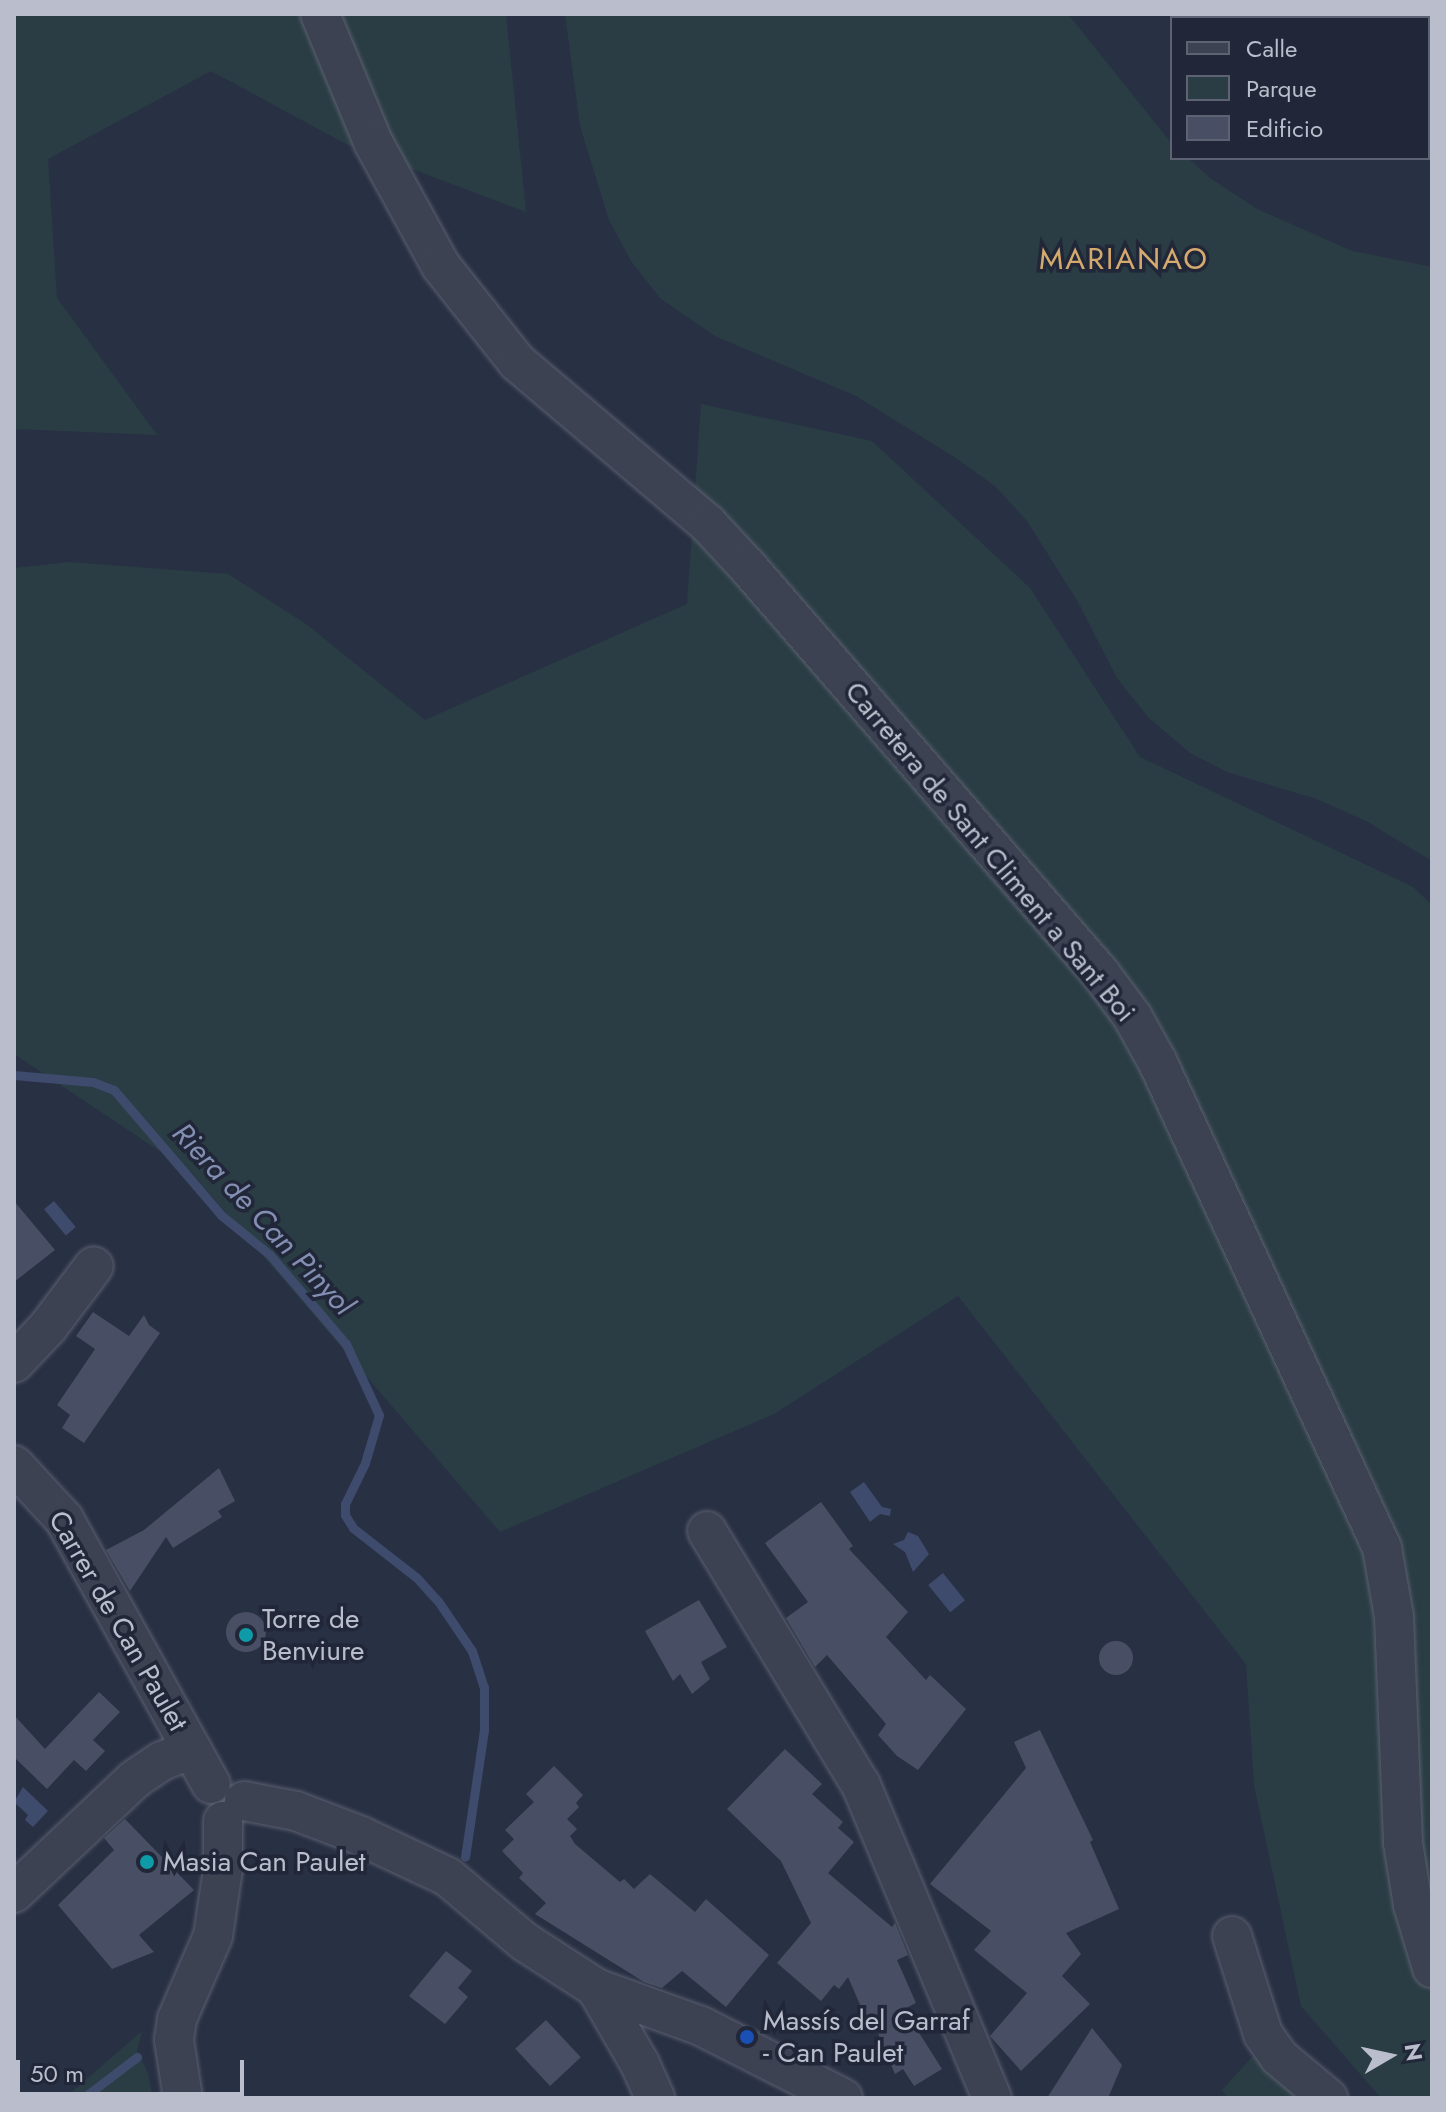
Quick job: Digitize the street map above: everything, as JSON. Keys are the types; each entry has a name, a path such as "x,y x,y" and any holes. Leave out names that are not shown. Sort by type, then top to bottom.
{"street":[{"name":"Carretera de Sant Climent a Sant Boi","path":"320,14 373,142 441,266 507,350 707,523 1100,973 1132,1016 1158,1063 1382,1548 1394,1617 1403,1843 1413,1905 1432,1968"},
{"path":"14,1363 48,1327 94,1266"},
{"name":"Carrer de Can Paulet","path":"14,1465 64,1519 192,1749 226,1802"},
{"path":"707,1531 861,1785 992,2098"},
{"path":"20,1876 135,1779 162,1761 192,1749"},
{"path":"183,2098 174,2040 177,2019 213,1936 223,1869 226,1802 280,1806 348,1831 448,1877 525,1942 596,1988 701,2026 843,2098"},
{"path":"1232,1936 1241,2000 1279,2057 1328,2098"},
{"path":"596,1988 649,2084"},
{"path":"649,2084 662,2037 677,2029 701,2026"}],"green space":[{"path":"14,14 506,14 526,212 346,144 211,71 48,159 57,298 157,435 14,429"},
{"path":"565,14 1068,14 1170,142 1170,160 1190,160 1210,178 1257,209 1352,251 1432,267 1432,861 1366,821 1317,799 1227,772 1190,753 1148,717 1117,678 1078,602 1027,521 996,487 959,460 856,396 715,336 660,298 631,261 609,220 580,126"},
{"path":"701,404 872,441 1030,588 1140,757 1413,887 1432,905 1432,2098 1381,2098 1301,2006 1254,1785 1246,1664 958,1296 774,1414 500,1532 191,1172 14,1054 14,568 70,562 228,574 306,624 425,720 687,604"},
{"path":"142,2031 137,2051 148,2073 153,2098 65,2098"},
{"path":"1253,2056 1303,2098 1227,2098 1222,2090"}],"water":[{"path":"54,1201 76,1227 66,1235 44,1209"},
{"path":"864,1482 882,1507 891,1509 890,1516 880,1514 870,1522 850,1492"},
{"path":"908,1532 918,1536 929,1554 913,1572 905,1552 893,1544 904,1540"},
{"path":"943,1573 965,1600 950,1612 928,1585"},
{"path":"23,1787 48,1811 33,1827 25,1820 28,1815 14,1802"}],"building":[{"path":"14,1201 55,1250 14,1282"},
{"path":"93,1312 129,1336 144,1315 149,1325 160,1333 84,1443 62,1428 70,1415 57,1405 95,1349 76,1336"},
{"path":"219,1468 235,1501 218,1511 222,1517 173,1548 166,1537 130,1591 106,1550 144,1530"},
{"path":"821,1502 853,1546 849,1549 908,1612 886,1637 926,1680 930,1675 966,1709 918,1770 897,1756 878,1735 886,1724 827,1655 815,1667 786,1618 808,1602 765,1543"},
{"path":"699,1600 727,1647 701,1662 710,1679 692,1694 680,1674 673,1681 645,1631"},
{"name":"Torre de Benviure","path":"246,1612 260,1618 266,1632 260,1646 246,1652 232,1646 226,1632 232,1618"},
{"path":"1116,1641 1128,1646 1133,1658 1128,1670 1116,1675 1104,1670 1099,1658 1104,1646"},
{"path":"99,1692 120,1712 93,1740 105,1751 86,1771 74,1760 47,1789 14,1757 14,1715 45,1749"},
{"path":"1040,1730 1093,1840 1090,1842 1119,1909 1066,1933 1081,1954 1062,1976 1090,2004 1021,2071 990,2036 1027,1993 974,1950 991,1931 930,1884 1026,1768 1014,1742"},
{"path":"785,1749 822,1784 812,1794 843,1822 838,1828 854,1842 828,1873 892,1927 895,1923 908,1955 897,1960 916,2003 904,2009 942,2069 914,2086 903,2069 895,2074 870,2014 865,2016 848,1977 839,1989 834,1985 821,2001 777,1963 811,1923 781,1861 727,1809"},
{"path":"554,1766 583,1795 576,1803 579,1807 567,1819 577,1829 570,1836 575,1844 620,1882 624,1879 634,1889 650,1874 695,1912 706,1899 769,1955 726,2007 682,1971 662,1988 644,1982 535,1914 546,1903 519,1878 523,1873 502,1851 514,1839 505,1830 534,1802 526,1794"},
{"path":"125,1819 194,1890 139,1935 154,1952 112,1969 58,1905 114,1850 104,1838"},
{"path":"446,1951 472,1971 458,1988 468,1997 445,2024 409,1996"},
{"path":"546,2020 581,2057 550,2086 515,2049"},
{"path":"1092,2028 1122,2065 1108,2098 1047,2098"}],"waterway":[{"name":"Riera de Can Pinyol","path":"14,1075 93,1082 114,1090 221,1215 270,1255 346,1344 379,1415 365,1463 345,1504 345,1515 353,1528 417,1578 438,1601 472,1651 484,1687 484,1730 465,1857"},
{"path":"83,2098 137,2057"}],"place":[{"name":"Torre de Benviure","path":"246,1635"},
{"name":"Masia Can Paulet","path":"147,1862"},
{"name":"Massís del Garraf - Can Paulet","path":"747,2037"}],"district":[{"name":"MARIANAO","path":"1124,259"}]}
